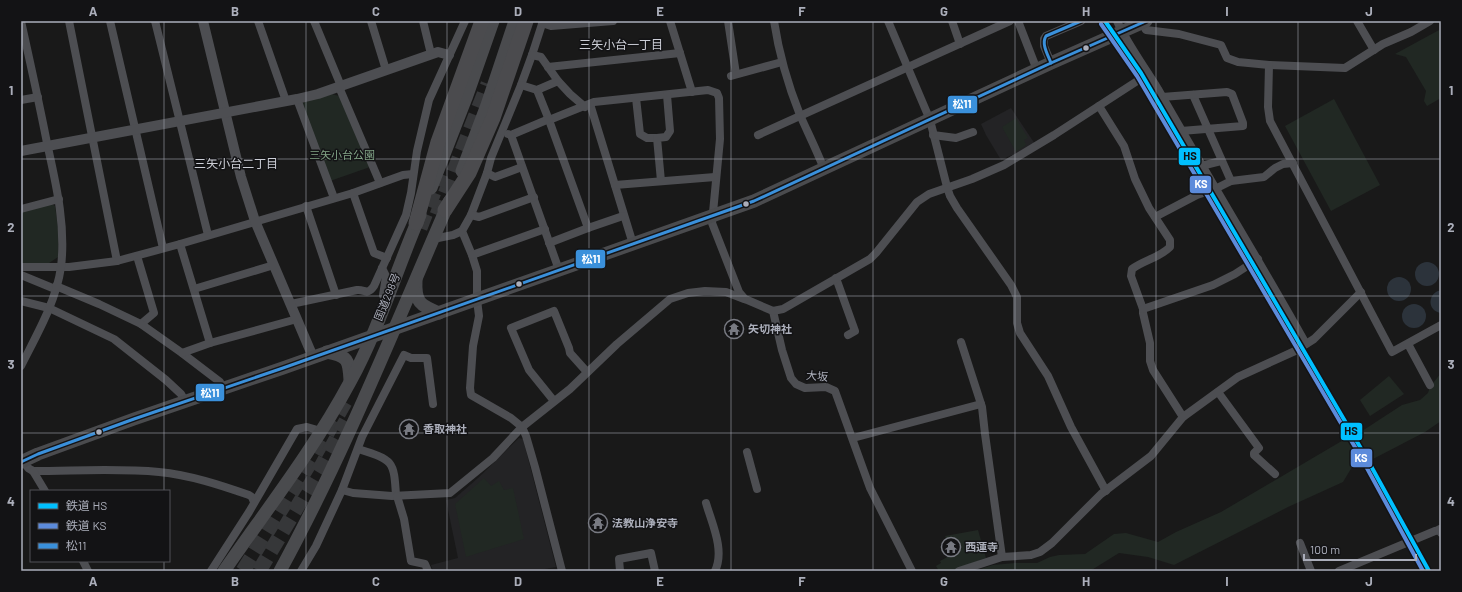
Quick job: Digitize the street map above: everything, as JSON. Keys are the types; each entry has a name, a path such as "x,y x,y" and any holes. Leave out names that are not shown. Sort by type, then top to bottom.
{"highway":[{"path":"416,223 438,142 482,21"},
{"path":"445,210 469,173 493,118 526,21"}],"main road":[{"name":"国道298号","path":"224,571 321,430 350,382 386,302 466,98 493,21"},
{"name":"国道298号","path":"280,571 323,487 416,280 470,152 515,21"},
{"path":"22,461 57,446 477,300 754,201 1037,70 1119,26 1143,22"},
{"path":"416,280 416,292 421,304 439,313"},
{"path":"327,352 343,356 347,360 350,382"}],"street":[{"path":"21,21 59,199 62,230 61,267 56,288 49,308 21,366"},
{"path":"69,21 117,261"},
{"path":"110,21 163,248"},
{"path":"155,21 208,235"},
{"path":"203,21 241,176 255,221 313,357"},
{"path":"258,21 286,101"},
{"path":"314,21 380,183"},
{"path":"371,21 386,70"},
{"path":"423,21 431,54"},
{"path":"291,304 357,290 364,292 371,290 406,215 411,193 417,151 429,100 465,21"},
{"path":"433,239 453,235 462,231 471,215 501,132 521,85 542,22 551,26 613,21"},
{"path":"670,21 692,92"},
{"path":"728,21 733,75 782,62"},
{"path":"774,21 782,62 800,116 824,169"},
{"path":"888,21 930,120 950,196 1011,285 1016,297 1017,324 1020,333 1048,376 1071,427 1106,491"},
{"path":"952,21 960,44"},
{"path":"758,134 1010,21"},
{"path":"1018,21 1037,70"},
{"path":"1051,63 1044,46 1044,39 1046,36 1082,21"},
{"path":"1357,21 1374,50"},
{"path":"1143,22 1146,30 1179,34 1221,45 1227,58 1238,62 1269,65 1345,68 1383,44 1411,32 1430,21"},
{"path":"1119,26 1162,97 1201,166 1258,259 1306,344"},
{"path":"21,151 296,99 318,94 431,54 441,52 449,55"},
{"path":"548,67 680,53"},
{"path":"532,55 541,57 558,81 570,94 588,105 633,244"},
{"path":"1269,65 1268,115 1392,352 1441,325"},
{"path":"342,490 353,493 397,496 450,493 493,458 522,427 570,389 650,315 670,299 688,293 705,291 726,292 773,312 783,309 870,259 917,202 929,194 972,179 1004,165 1054,135 1148,74"},
{"path":"521,85 537,90 558,81"},
{"path":"537,90 588,228"},
{"path":"501,132 511,134 588,105 692,92 713,91 717,93 719,98 720,139 715,177 712,223 729,270 739,292 745,299"},
{"path":"1162,97 1227,92 1232,94 1244,123 1242,126 1181,131"},
{"path":"636,98 640,134 647,138 666,138 670,131 667,95"},
{"path":"1193,95 1231,181"},
{"path":"21,100 38,97"},
{"path":"296,99 334,198"},
{"path":"1099,106 1124,146 1136,179 1149,208 1170,240 1170,247 1160,255 1138,264 1132,269 1131,276 1143,308 1150,343 1150,361 1153,370 1183,417"},
{"path":"933,134 956,138 973,132"},
{"path":"511,134 559,270"},
{"path":"657,138 660,181"},
{"path":"1201,166 1221,161"},
{"path":"1155,217 1197,195 1215,189 1231,181 1264,177 1275,168 1283,164 1293,163"},
{"path":"487,173 495,177 522,167"},
{"path":"21,267 69,267 117,261 353,193 402,175 413,174"},
{"path":"615,185 715,177"},
{"path":"353,193 374,253 387,258"},
{"path":"471,215 479,217 534,197"},
{"path":"21,209 59,199"},
{"path":"306,206 336,295"},
{"path":"549,243 624,216"},
{"path":"472,255 545,229"},
{"path":"462,231 477,271 477,300 479,316 473,346 470,388 471,395 511,418 522,427 535,467 562,571"},
{"path":"180,244 210,343"},
{"path":"137,256 154,313 141,324"},
{"path":"1143,308 1213,285 1235,274 1258,259"},
{"path":"194,289 274,265"},
{"path":"382,268 386,276 383,296 386,302"},
{"path":"21,275 99,304 141,324 220,382 223,388"},
{"path":"836,278 855,331 848,335"},
{"path":"959,571 1002,557 1040,552 1052,543 1106,491 1151,456 1183,417 1238,377 1295,351 1306,344 1321,333 1361,292"},
{"path":"21,301 49,308 114,339 166,380 181,394 186,401"},
{"path":"554,401 529,370 511,328 554,310 570,353 587,372"},
{"name":"大坂","path":"773,312 782,350 791,378 796,384 805,388 826,387 835,391 870,488 912,571"},
{"path":"182,353 210,343 297,319"},
{"path":"961,342 982,404 1002,557"},
{"path":"1408,344 1430,385"},
{"path":"301,571 316,546 342,490 362,437 404,355 412,358 427,358 433,404"},
{"path":"1218,392 1259,448 1254,455 1275,474"},
{"path":"853,438 982,404"},
{"path":"356,414 362,437"},
{"path":"211,571 286,451 297,429 307,427 321,430"},
{"path":"358,449 382,456 391,463 395,472 397,496 404,519 411,561 425,564 428,571"},
{"path":"747,452 757,489"},
{"path":"22,461 33,471 44,490"},
{"path":"33,471 53,472 116,470 161,472 183,476 234,490 249,495 252,497 254,502"},
{"path":"706,503 718,546 718,559 715,571"},
{"path":"1339,571 1435,531 1441,531"},
{"path":"1300,543 1311,571"},
{"path":"620,571 619,559 651,553 655,571"},
{"path":"84,562 88,571"}],"shaded area":[{"path":"1011,108 1035,144 1013,156 1012,155 1001,160 981,124"},
{"path":"1427,262 1432,263 1438,269 1438,279 1432,285 1427,286 1422,285 1416,279 1415,274 1416,269 1422,263"},
{"path":"1399,277 1408,280 1411,289 1408,298 1399,301 1390,298 1387,289 1390,280"},
{"path":"1441,290 1441,313 1436,312 1433,309 1430,302 1433,295"},
{"path":"1414,304 1423,307 1426,316 1423,325 1414,328 1405,325 1402,316 1405,307"},
{"path":"519,438 523,439 556,567 534,571 433,571 431,565 458,558 446,500 455,498"}],"green space":[{"path":"1441,29 1441,98 1427,106 1424,101 1426,91 1406,57 1395,54"},
{"name":"三矢小台公園","path":"332,94 339,96 370,167 330,181 301,106 304,102"},
{"path":"1334,99 1380,185 1331,211 1285,126"},
{"path":"1016,118 1028,138 1024,140 1026,145 1016,152 1002,127"},
{"path":"52,204 55,206 59,235 58,257 49,263 21,263 21,212"},
{"path":"1441,373 1441,421 1425,432 1373,459 1355,462 1343,482 1288,507 1174,565 1148,557 1119,553 1090,571 974,571 993,565 1037,563 1059,555 1085,554 1114,534 1126,533 1158,542 1176,532 1221,512 1340,442 1359,433 1402,405 1420,400 1428,393 1430,387"},
{"path":"1389,376 1404,394 1370,416 1360,400"},
{"path":"484,478 491,486 499,481 504,490 513,488 524,539 466,557 455,504"},
{"path":"978,530 986,558 952,571 939,571 936,566 941,563 940,561 953,554 945,536"}],"tunnel":[{"path":"437,215 488,84"},
{"path":"420,228 441,174"},
{"path":"243,571 313,458 345,402"},
{"path":"259,571 322,465 346,421"}],"rail line":[{"name":"HS","path":"1105,21 1141,73 1366,457 1429,571"},
{"name":"KS","path":"1101,24 1137,76 1362,459 1423,571"}],"transit line":[{"name":"松11","path":"1051,63 1044,42 1046,36 1081,21"},
{"name":"松11","path":"21,462 38,454 134,419 283,368 754,201 1051,63 1146,21"}],"place":[{"name":"矢切神社","path":"734,329"},
{"name":"香取神社","path":"409,429"},
{"name":"法教山浄安寺","path":"598,523"},
{"name":"西蓮寺","path":"951,547"}],"district":[{"name":"三矢小台一丁目","path":"621,45"},
{"name":"三矢小台二丁目","path":"236,164"}]}
